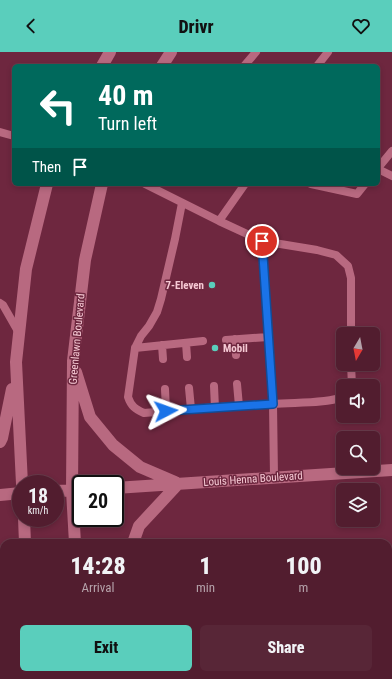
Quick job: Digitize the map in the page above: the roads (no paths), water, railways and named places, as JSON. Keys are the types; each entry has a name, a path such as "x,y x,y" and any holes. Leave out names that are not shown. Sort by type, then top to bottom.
{"main road":[{"path":"103,64 110,52"},
{"path":"163,64 170,52"},
{"path":"0,442 10,401 16,362 26,269 47,186"},
{"name":"Greenlawn Boulevard","path":"76,475 73,361 86,260 102,186"},
{"path":"73,361 90,417 113,445 140,467 178,484 139,526 134,539"},
{"path":"16,362 22,475"},
{"name":"Louis Henna Boulevard","path":"124,487 392,470"},
{"path":"0,495 12,494"},
{"path":"24,527 25,539"},
{"name":"Greenlawn Boulevard","path":"75,527 75,539"}],"lane":[{"path":"246,64 256,52"},
{"path":"319,64 328,52"},
{"path":"0,132 12,135"},
{"path":"380,166 392,151"},
{"path":"380,169 392,176"},
{"path":"149,186 218,221 262,241 317,250 336,255 348,266 350,278 351,327"},
{"path":"218,221 244,186"},
{"path":"320,186 357,194 363,186"},
{"path":"182,203 175,239 157,312 135,348 128,397 130,404 137,410 144,413 336,399"},
{"path":"262,241 273,404 274,477"},
{"path":"0,303 19,334"},
{"path":"226,340 268,337"},
{"path":"235,339 236,355"},
{"path":"135,348 203,341"},
{"path":"186,343 187,357"},
{"path":"162,345 163,359"},
{"path":"238,384 239,406"},
{"path":"214,386 215,408"},
{"path":"190,388 191,409"},
{"path":"165,389 166,411"}],"place":[{"name":"7-Eleven","path":"212,285"},
{"name":"Mobil","path":"215,348"}]}
